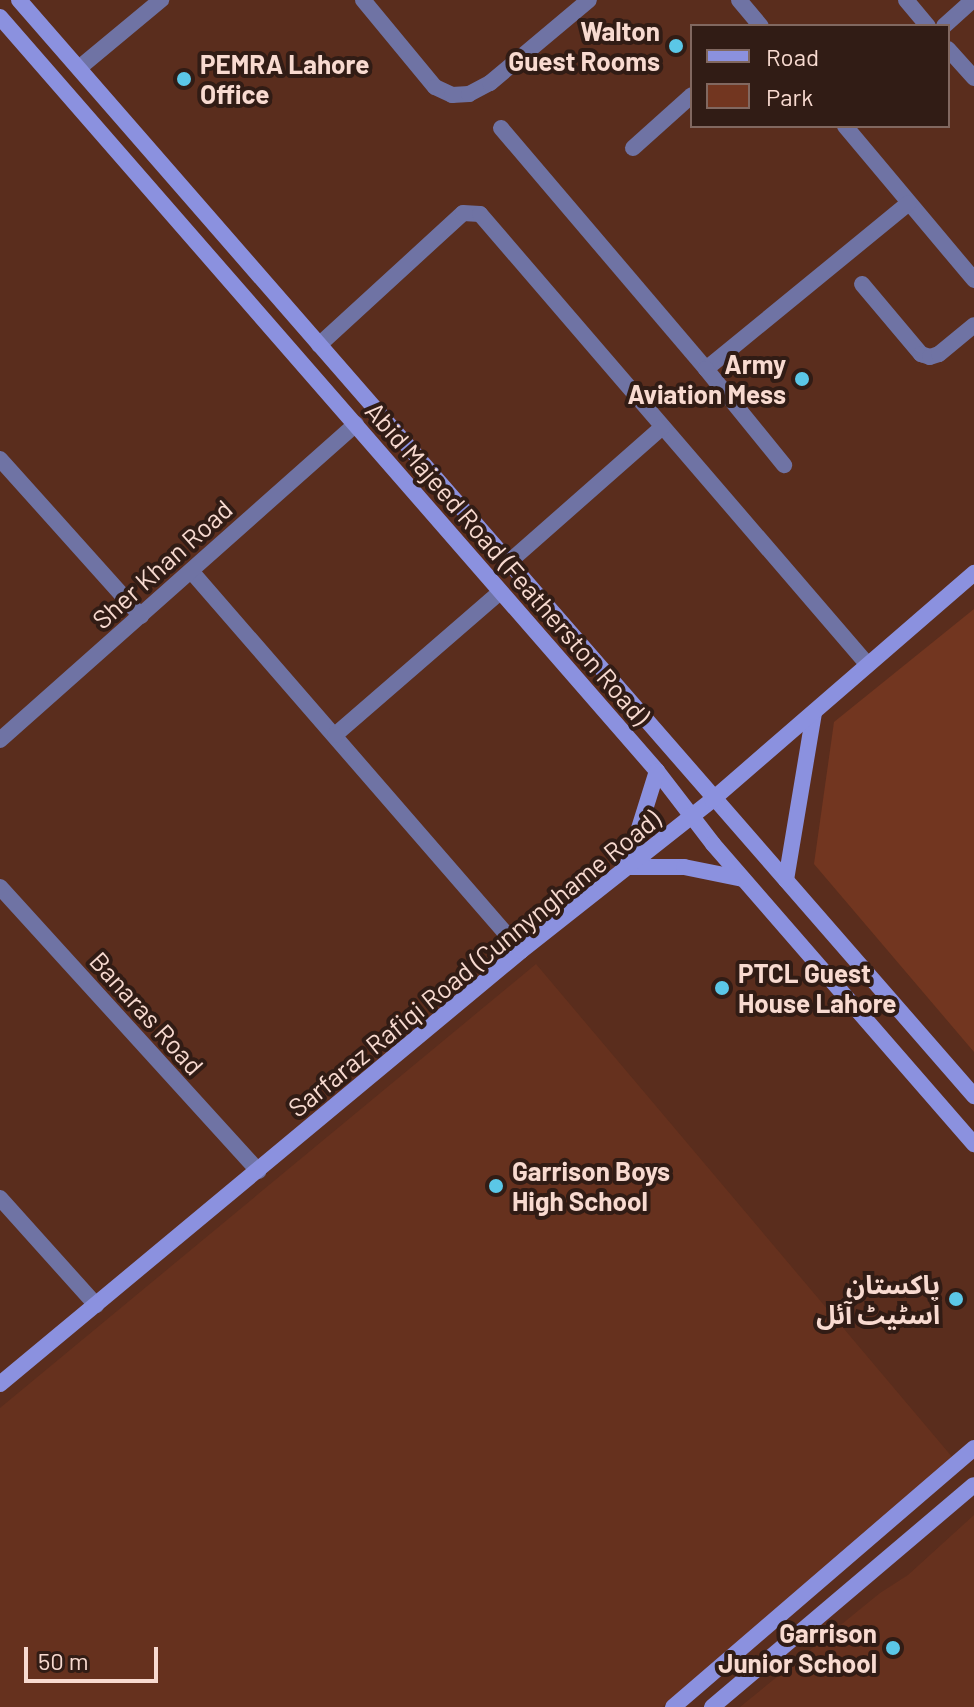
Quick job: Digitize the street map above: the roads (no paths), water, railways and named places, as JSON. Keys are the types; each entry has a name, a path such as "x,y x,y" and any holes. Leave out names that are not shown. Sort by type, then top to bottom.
{"street":[{"name":"Abid Majeed Road (Featherston Road)","path":"19,0 712,800 974,1096"},
{"path":"79,68 161,0"},
{"path":"363,0 435,87 452,95 469,94 490,83 589,0"},
{"path":"739,0 759,24"},
{"path":"906,0 926,24"},
{"path":"946,24 973,0"},
{"name":"Abid Majeed Road (Featherston Road)","path":"0,17 657,771 743,879 974,1144"},
{"path":"950,51 974,78"},
{"path":"633,148 690,97"},
{"path":"501,128 784,465"},
{"path":"847,128 974,280"},
{"path":"706,369 909,203"},
{"path":"319,345 463,213 480,214 867,664"},
{"path":"862,284 921,354 930,357 939,354 974,325"},
{"name":"Sher Khan Road","path":"0,740 356,424"},
{"path":"508,563 662,427"},
{"path":"387,460 405,445"},
{"path":"0,459 141,616"},
{"path":"191,571 521,951"},
{"name":"Sarfaraz Rafiqi Road (Cunnynghame Road)","path":"0,1384 521,951 712,800 974,573"},
{"path":"335,735 500,592"},
{"path":"786,880 814,712"},
{"path":"657,771 627,867 684,867 743,879"},
{"name":"Banaras Road","path":"0,887 258,1171"},
{"path":"0,1198 96,1305"},
{"path":"673,1707 974,1448"},
{"path":"712,1707 974,1485"}],"place":[{"name":"Walton Guest Rooms","path":"676,46"},
{"name":"PEMRA Lahore Office","path":"184,79"},
{"name":"Army Aviation Mess","path":"802,379"},
{"name":"PTCL Guest House Lahore","path":"722,988"},
{"name":"Garrison Boys High School","path":"496,1186"},
{"name":"پاکستان اسٹیٹ آئل","path":"956,1299"},
{"name":"Garrison Junior School","path":"893,1648"}]}
